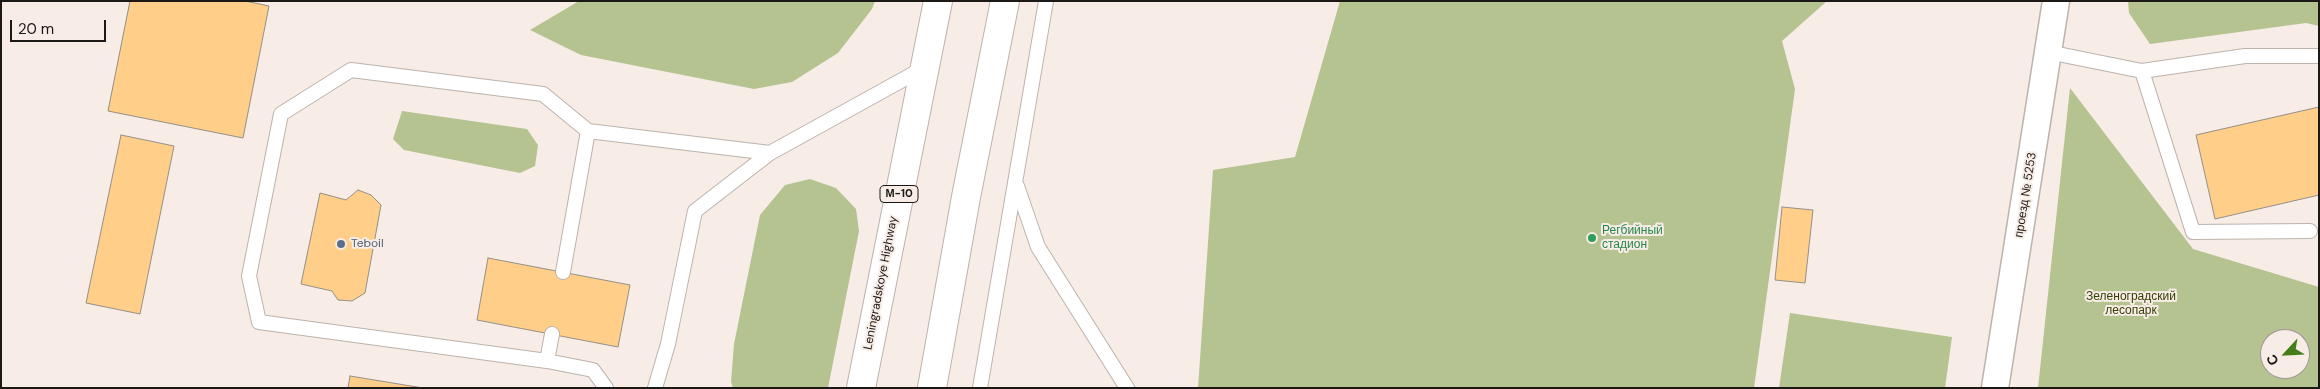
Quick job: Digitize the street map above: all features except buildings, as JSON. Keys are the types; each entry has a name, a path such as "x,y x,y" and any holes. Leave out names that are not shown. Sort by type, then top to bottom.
{"highway":[{"name":"Leningradskoye Highway","path":"861,388 938,1"},
{"path":"932,388 966,197 1005,1"}],"street":[{"name":"проезд № 5253","path":"1995,388 2056,1"}],"lane":[{"path":"980,388 1046,1"},
{"path":"2048,52 2142,71 2245,56 2319,56"},
{"path":"655,388 668,344 694,211 770,153 924,68"},
{"path":"606,388 593,370 547,361 259,322 249,276 281,114 351,70 543,94 588,131 770,153"},
{"path":"2142,71 2193,232 2310,231"},
{"path":"563,272 588,131"},
{"path":"1016,183 1038,247 1128,388"},
{"path":"547,361 552,334"}],"green space":[{"path":"579,1 875,1 872,9 838,53 792,82 754,89 581,55 530,30"},
{"path":"1340,1 1827,1 1782,41 1795,89 1754,388 1198,388 1213,170 1295,157"},
{"path":"2128,1 2319,1 2319,26 2306,23 2150,44 2129,13"},
{"name":"Зеленоградский лесопарк","path":"2070,88 2193,249 2319,287 2319,388 2038,388"},
{"path":"402,111 527,129 538,145 535,166 520,173 404,150 393,139"},
{"path":"810,179 836,188 856,209 859,231 828,388 733,388 731,382 734,344 760,215 785,185"},
{"path":"1790,313 1952,337 1945,388 1779,388"}],"place":[{"name":"Регбийный стадион","path":"1592,238"},
{"name":"Teboil","path":"341,244"}]}
